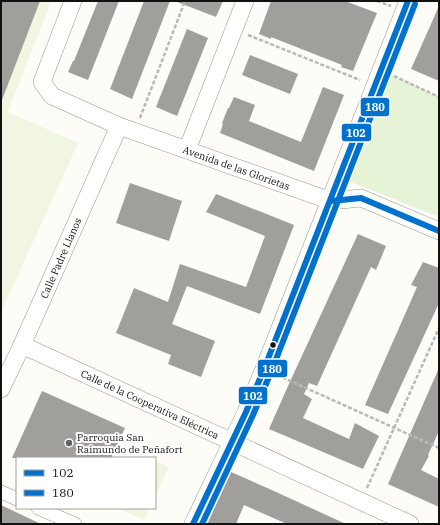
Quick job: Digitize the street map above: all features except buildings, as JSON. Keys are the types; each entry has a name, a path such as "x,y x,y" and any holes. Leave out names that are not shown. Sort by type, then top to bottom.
{"street":[{"name":"Avenida de las Glorietas","path":"73,1 42,82 52,96 127,129 331,201 361,198 439,231"},
{"path":"187,150 246,1"},
{"path":"193,524 246,412 264,369 408,1"},
{"name":"Calle Padre Llanos","path":"1,389 127,129"},
{"name":"Calle de la Cooperativa Eléctrica","path":"22,345 410,524"},
{"path":"1,492 16,499"},
{"path":"40,509 75,524"}],"path":[{"path":"127,129 185,1"},
{"path":"234,29 378,78 389,74 439,98"},
{"path":"361,501 439,328"},
{"path":"264,369 439,448"}],"green space":[{"path":"1,1 51,1 8,112 78,143 1,312"},
{"path":"389,74 439,97 439,217 346,180"},
{"path":"156,460 169,467 156,495"},
{"path":"119,509 150,509 144,520"}],"transit line":[{"name":"102","path":"193,524 246,412 264,369 408,1"},
{"name":"180","path":"202,524 253,415 271,372 415,4"},
{"name":"102","path":"331,201 361,198 439,231"}],"place":[{"name":"Parroquia San Raimundo de Peñafort","path":"69,443"}]}
